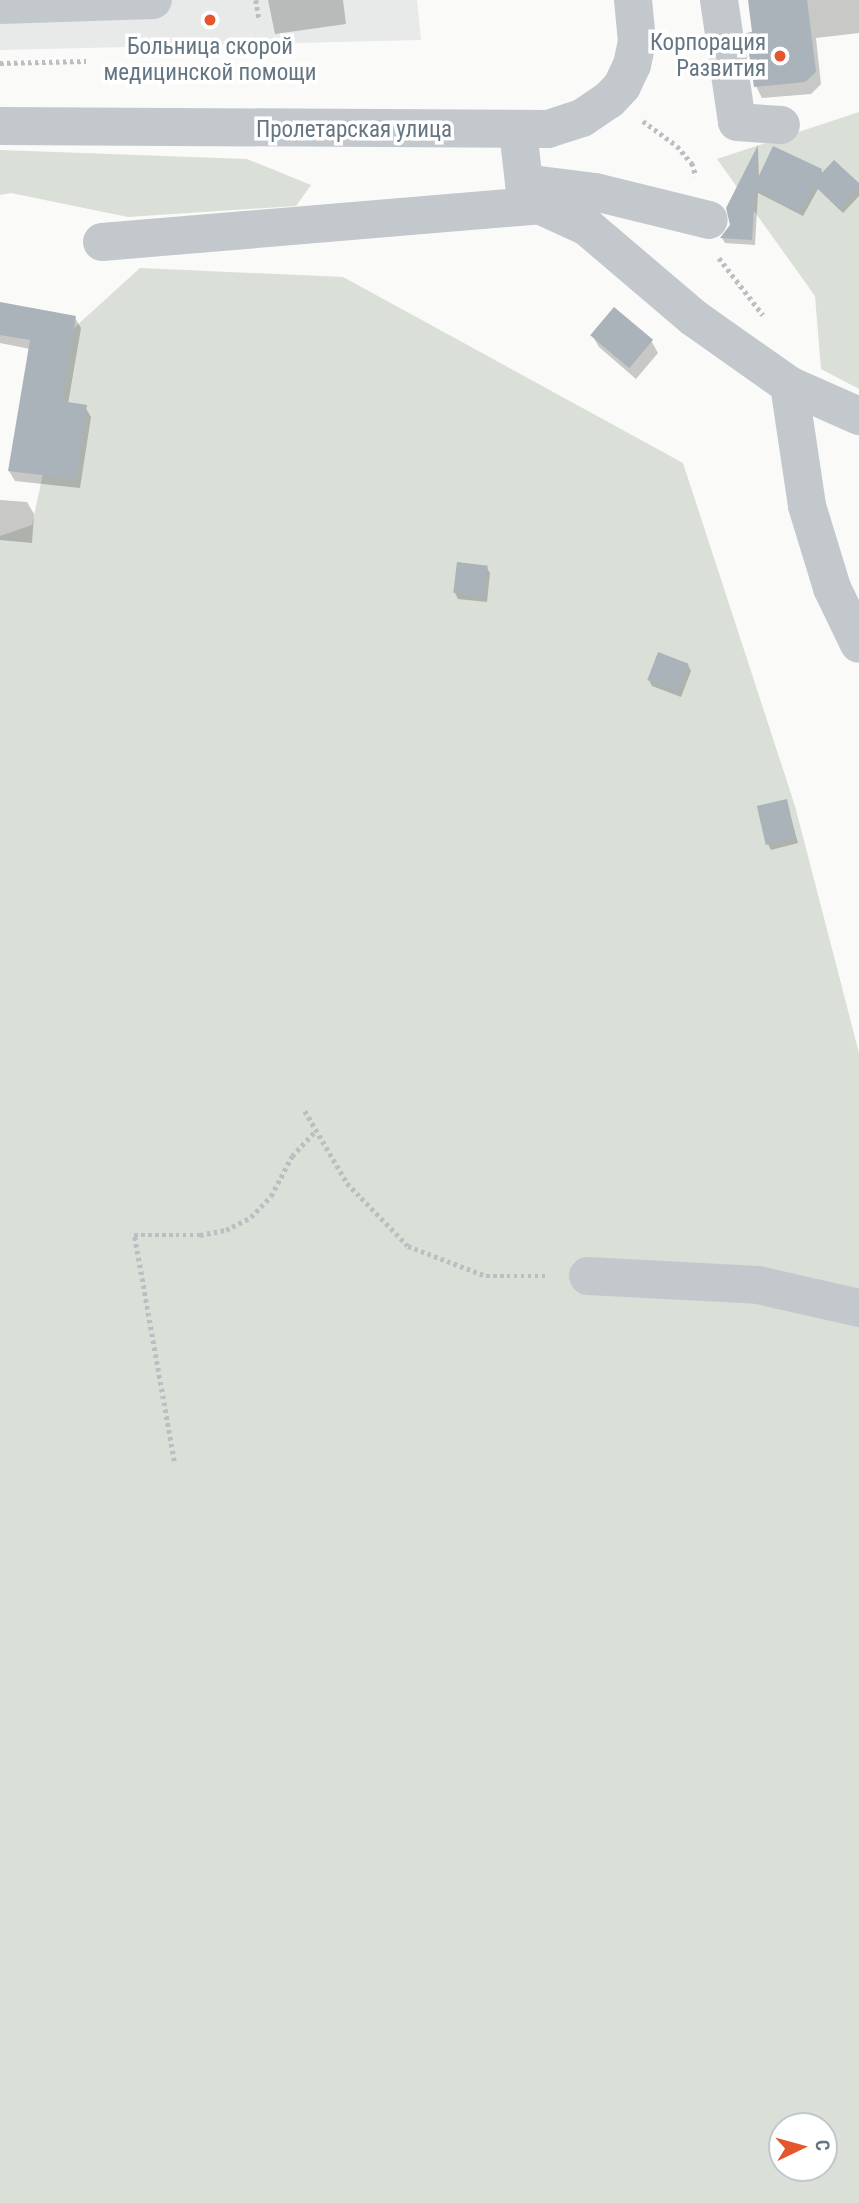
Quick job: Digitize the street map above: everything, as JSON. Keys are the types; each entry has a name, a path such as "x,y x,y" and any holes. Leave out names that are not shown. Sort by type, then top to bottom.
{"street":[{"path":"0,5 153,0"},
{"path":"719,0 737,122 781,125"},
{"name":"Пролетарская улица","path":"0,127 518,131 565,124 582,118 609,100 622,86 632,65 637,42 634,8"},
{"path":"518,131 532,194 587,227 694,318 789,385 859,416"},
{"path":"102,242 532,194 595,192 709,220"},
{"path":"789,385 807,506 832,588 859,644"},
{"path":"588,1276 758,1285 859,1308"}],"path":[{"path":"257,0 259,19"},
{"path":"0,62 86,61"},
{"path":"305,1111 347,1183 408,1247 486,1276 588,1276"},
{"path":"174,1461 134,1236 200,1235 226,1230 251,1217 271,1196 292,1156 316,1130"}],"shaded area":[{"name":"Больница скорой медицинской помощи","path":"0,0 417,0 421,40 0,50"},
{"path":"859,112 859,389 821,369 815,296 717,159"},
{"path":"0,150 247,159 311,185 296,206 128,217 11,193 0,195"},
{"path":"140,268 343,277 683,463 795,806 859,1053 859,2203 0,2203 0,536 32,525 74,328"}],"building":[{"name":"Корпорация Развития","path":"748,0 807,0 816,72 805,82 754,87 746,33 752,32"},
{"path":"758,145 756,182 773,146 822,169 819,176 834,160 859,183 859,187 839,209 814,185 800,212 755,189 752,240 720,238 730,225 726,208"},
{"path":"0,302 76,316 62,401 87,405 75,479 8,471 30,340 0,335"},
{"path":"614,307 653,340 629,368 590,335"},
{"path":"457,562 488,566 484,597 453,593"},
{"path":"658,652 689,664 678,692 647,680"},
{"path":"787,799 796,838 766,845 757,806"}],"place":[{"name":"Больница скорой медицинской помощи","path":"210,20"},
{"name":"Корпорация Развития","path":"780,56"}]}
